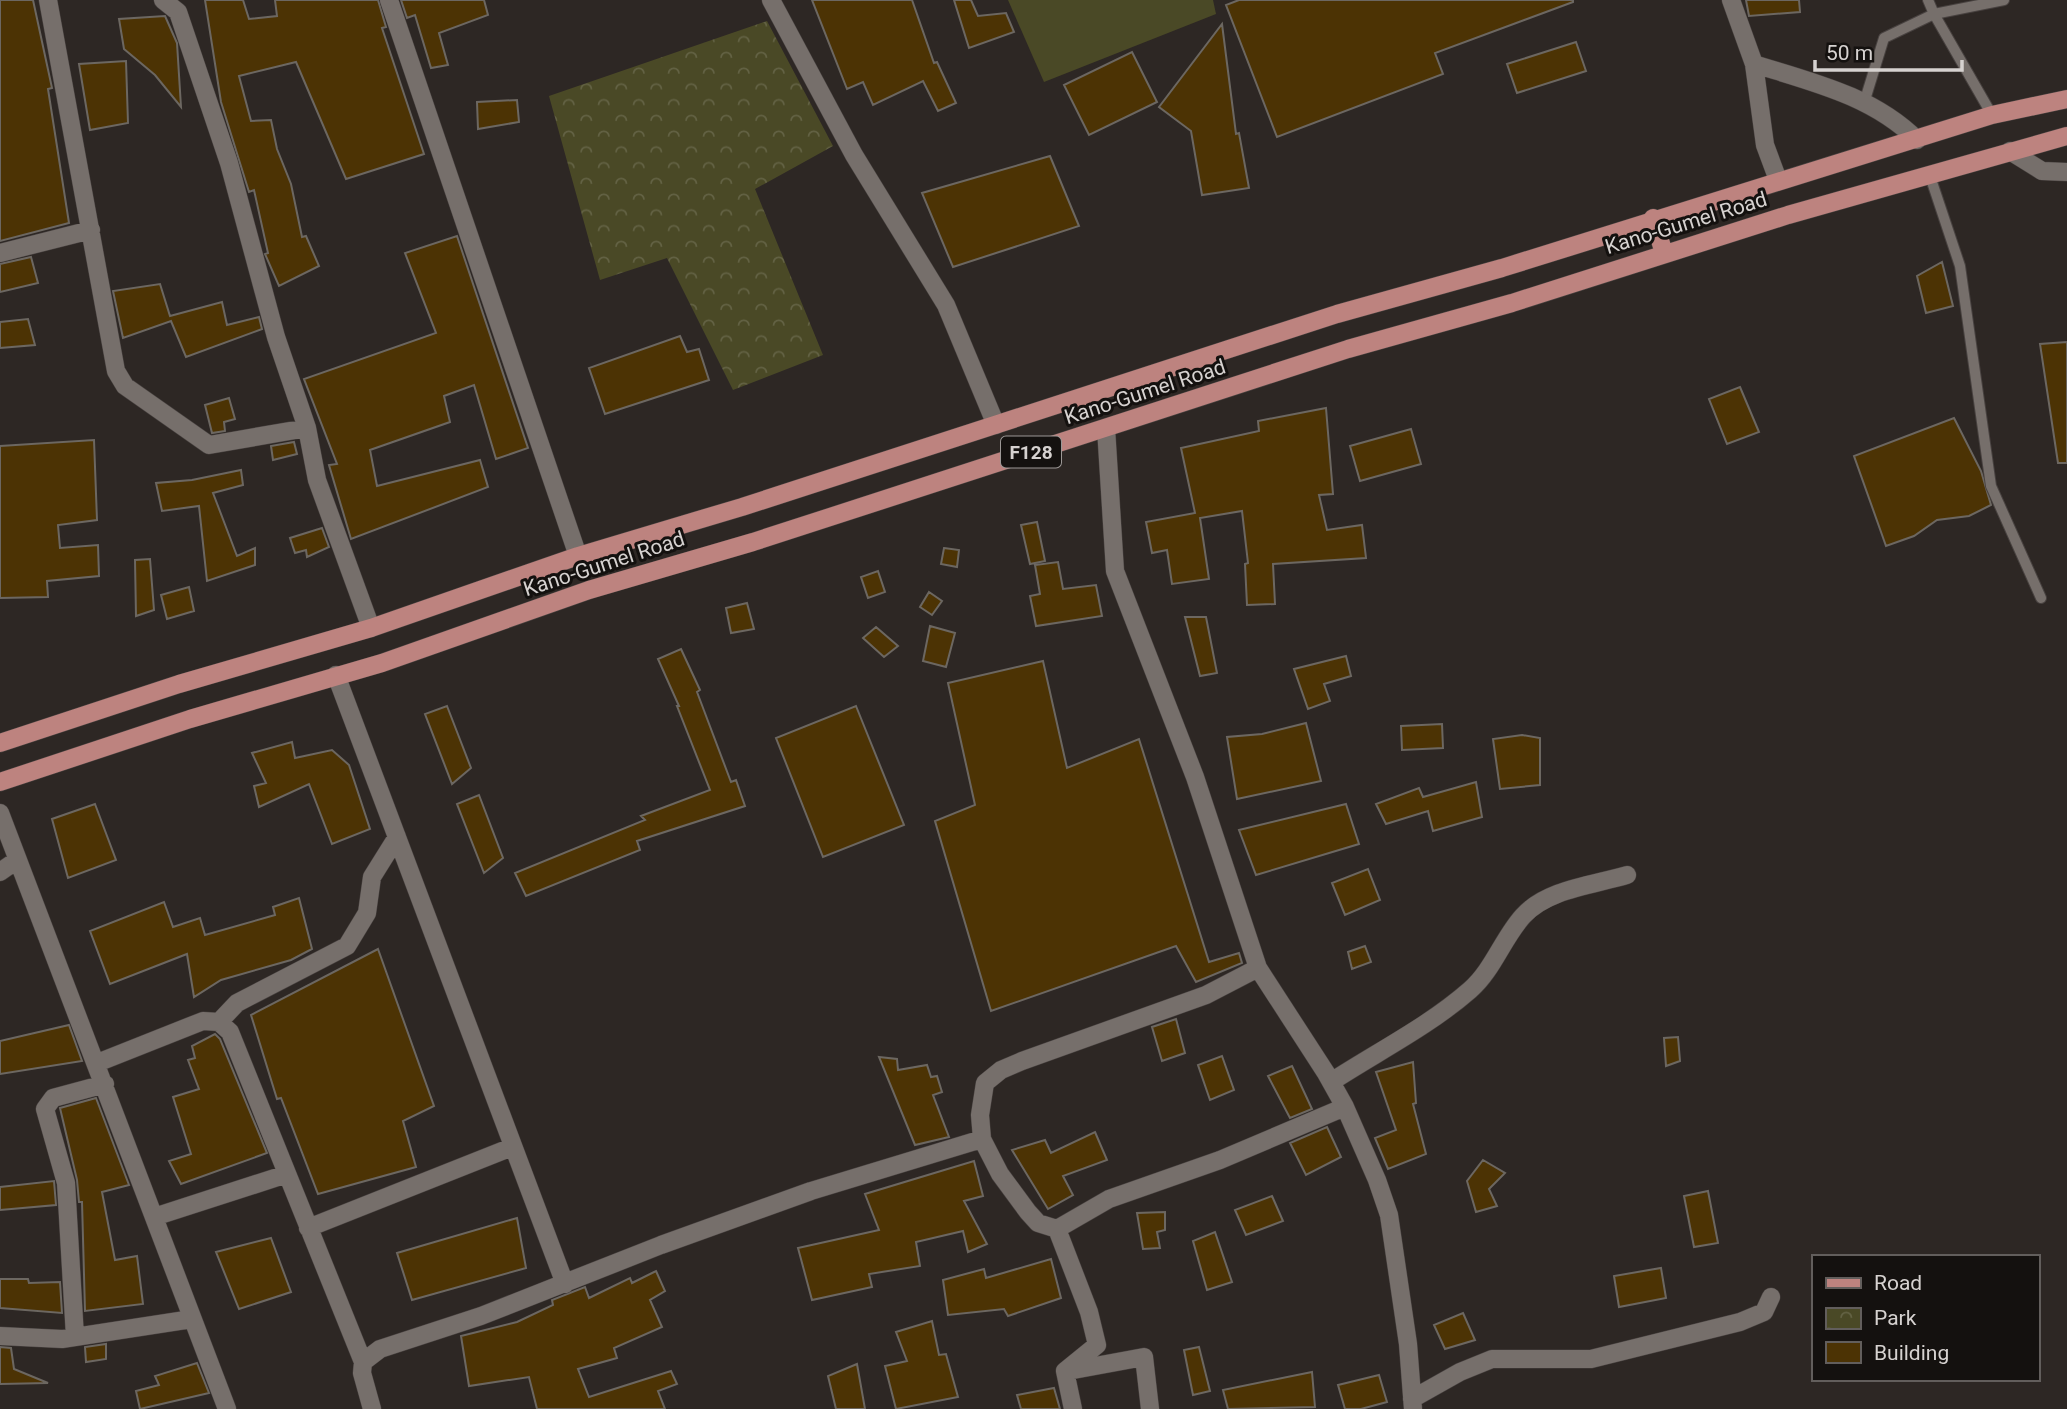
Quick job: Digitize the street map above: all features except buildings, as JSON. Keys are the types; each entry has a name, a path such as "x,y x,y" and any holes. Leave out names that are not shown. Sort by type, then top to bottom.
{"main road":[{"name":"Kano-Gumel Road","path":"0,743 179,684 371,628 578,556 741,507 1337,314 1502,268 1653,218 1917,140 1992,115 2067,99"},
{"name":"Kano-Gumel Road","path":"0,782 336,675 382,663 589,590 753,542 1348,349 1512,303 1664,253 2067,136"},
{"path":"1653,218 1664,253"}],"street":[{"path":"48,0 113,357 116,371 125,386 209,445 307,428"},
{"path":"163,0 178,12 225,150 276,337 307,428 317,480 371,628"},
{"path":"389,0 578,556"},
{"path":"771,0 854,155 946,305 996,425"},
{"path":"1731,0 1754,64 1765,145 1778,180"},
{"path":"1754,64 1821,84 1883,111 1917,140"},
{"path":"2010,151 2042,171 2067,172"},
{"path":"0,253 91,230"},
{"path":"1106,428 1115,571 1195,777 1258,968 1331,1082 1377,1180 1389,1215 1408,1344 1413,1404 1460,1372 1492,1359 1591,1359 1740,1322 1763,1312 1772,1297"},
{"path":"336,675 565,1284"},
{"path":"0,813 227,1409"},
{"path":"97,1063 203,1021 219,1021 237,1003 347,946 367,913 372,877 397,837"},
{"path":"0,872 17,860"},
{"path":"1331,1082 1437,1016 1472,989 1522,917 1532,907 1545,899 1627,875"},
{"path":"1258,968 1206,995 1001,1070 985,1083 980,1115 982,1139 1000,1174 1038,1223 1057,1229 1109,1199 1220,1160 1345,1107"},
{"path":"219,1021 230,1032 363,1362 362,1373 372,1409"},
{"path":"75,1337 66,1183 45,1108 53,1098 105,1084"},
{"path":"363,1362 380,1349 481,1316 811,1191 982,1139"},
{"path":"308,1228 512,1147"},
{"path":"154,1217 287,1174"},
{"path":"1057,1229 1089,1312 1097,1345 1065,1371"},
{"path":"0,1336 75,1337 192,1319"},
{"path":"1065,1371 1144,1357 1150,1409"},
{"path":"1065,1371 1073,1409"}],"lane":[{"path":"1927,0 1992,115"},
{"path":"1864,103 1884,38 1934,14 2004,0"},
{"path":"1930,176 1960,266 1991,486 2041,598"}],"green space":[{"path":"1008,0 1213,0 1216,14 1044,82"},
{"path":"767,21 833,146 755,189 823,355 733,390 667,258 600,280 549,96"}]}
